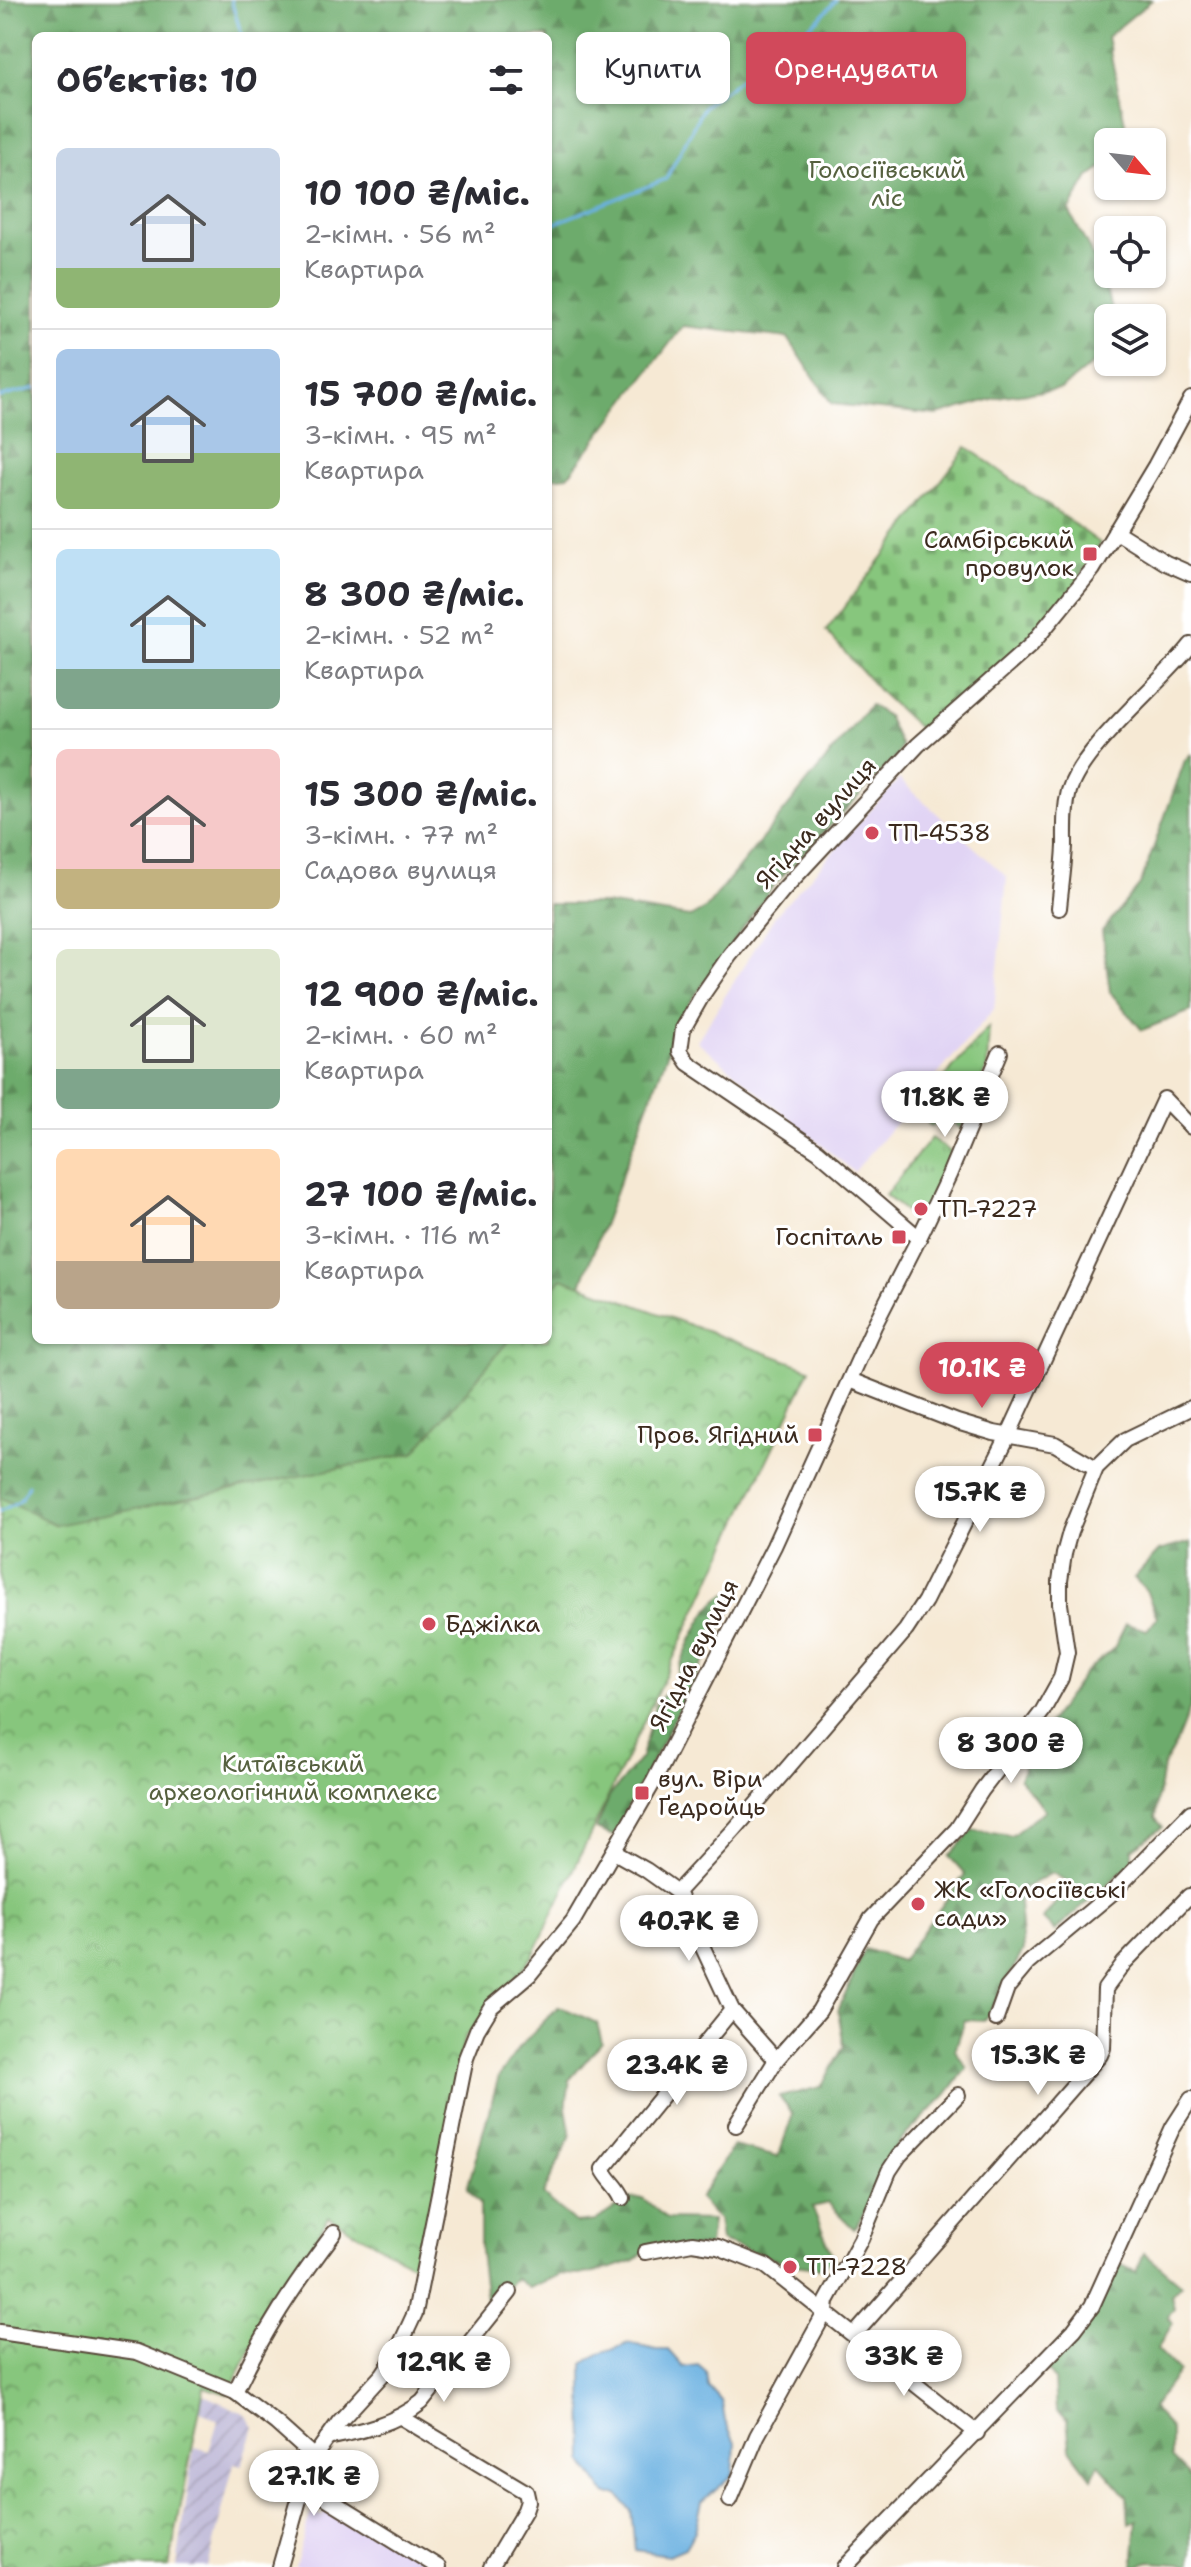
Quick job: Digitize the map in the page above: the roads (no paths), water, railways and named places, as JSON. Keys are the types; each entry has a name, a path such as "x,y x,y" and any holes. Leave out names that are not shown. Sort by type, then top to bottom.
{"street":[{"name":"Ягідна вулиця","path":"919,1238 818,1151 688,1063 680,1051 683,1029 730,955 782,891 918,745 1031,645 1093,569 1191,399"},
{"path":"1115,531 1166,563 1191,574"},
{"path":"1059,908 1065,845 1064,816 1070,789 1080,770 1113,729 1173,668 1191,645"},
{"name":"Ягідна вулиця","path":"280,2567 314,2457 383,2374 415,2313 466,2058 477,2030 491,2007 529,1975 573,1921 654,1781 743,1608 874,1326 919,1238 960,1151 1000,1053"},
{"path":"677,1892 906,1630 925,1601 1008,1436 1164,1099 1191,1127"},
{"path":"850,1380 957,1422 1008,1436 1055,1444 1096,1468"},
{"path":"736,2125 776,2060 819,2011 871,1919 957,1829 982,1790 1018,1747 1061,1678 1067,1652 1060,1593 1064,1554 1096,1468 1125,1440 1191,1408"},
{"path":"996,2019 1007,1988 1028,1963 1112,1893 1191,1812"},
{"path":"614,1852 677,1892 732,2010 776,2060"},
{"path":"855,2334 1100,2055 1103,2048 1105,1989 1124,1963 1190,1896"},
{"path":"623,2198 603,2169 732,2010"},
{"path":"730,2500 757,2436 826,2311 827,2301 861,2239 889,2171 899,2156 958,2095"},
{"path":"845,2567 977,2433 1074,2330 1092,2306 1173,2127 1191,2099"},
{"path":"235,2392 261,2337 295,2283 334,2233"},
{"path":"645,2252 692,2243 718,2247 766,2266 977,2433"},
{"path":"327,2438 401,2417 422,2402 510,2292"},
{"path":"0,2332 137,2352 235,2392 314,2457"},
{"path":"401,2417 526,2492 528,2501 525,2510 491,2567"},
{"path":"304,2484 438,2567"}],"water":[{"path":"629,2343 668,2350 683,2367 698,2365 706,2372 708,2386 722,2402 725,2421 735,2443 733,2475 702,2502 695,2531 685,2548 669,2555 635,2550 631,2511 618,2495 608,2495 602,2490 584,2462 583,2364 599,2354"}],"waterway":[{"path":"231,0 241,32"},
{"path":"552,224 666,179 704,106 820,18 836,0"},
{"path":"0,397 32,389"},
{"path":"0,1511 20,1500 28,1485"}],"place":[{"name":"Самбірський провулок","path":"1090,554"},
{"name":"ТП-4538","path":"872,833"},
{"name":"ТП-7227","path":"921,1209"},
{"name":"Госпіталь","path":"899,1237"},
{"name":"Пров. Ягідний","path":"815,1435"},
{"name":"Бджілка","path":"429,1624"},
{"name":"вул. Віри Ґедройць","path":"642,1793"},
{"name":"ЖК «Голосіївські сади»","path":"918,1904"},
{"name":"ТП-7228","path":"790,2267"}],"park label":[{"name":"Голосіївський ліс","path":"887,184"},
{"name":"Китаївський археологічний комплекс","path":"293,1778"}]}
